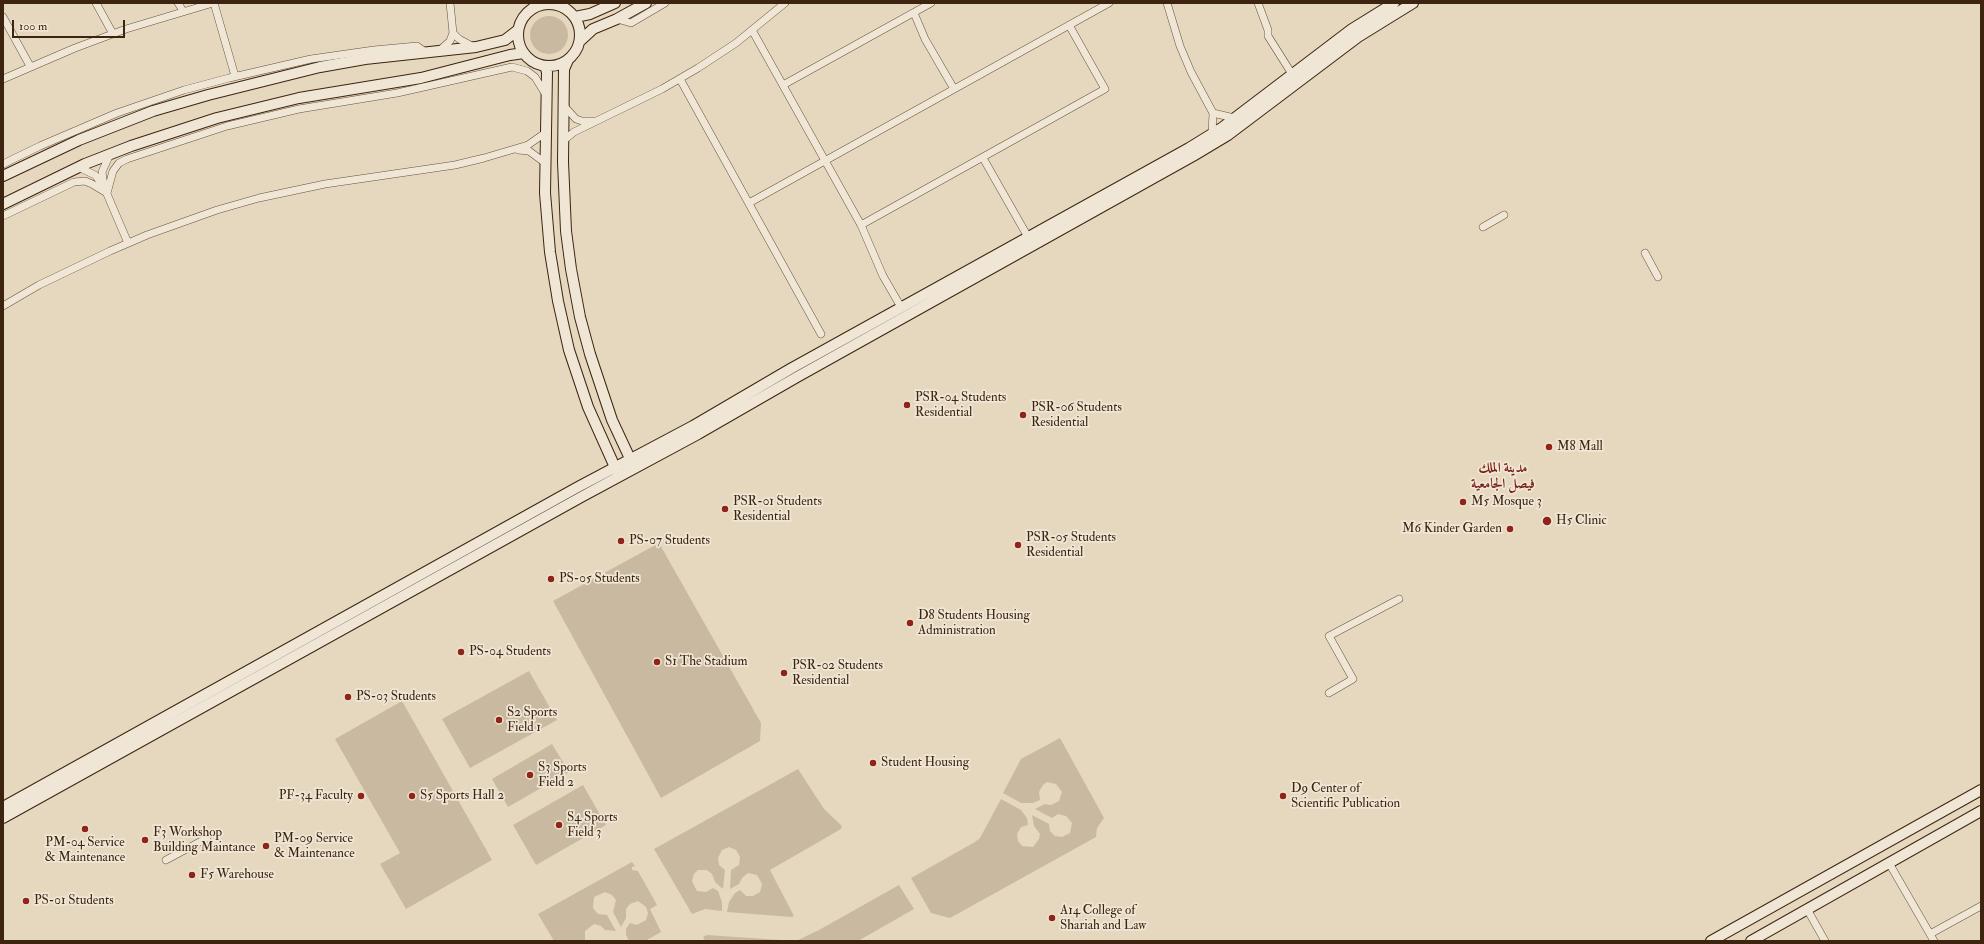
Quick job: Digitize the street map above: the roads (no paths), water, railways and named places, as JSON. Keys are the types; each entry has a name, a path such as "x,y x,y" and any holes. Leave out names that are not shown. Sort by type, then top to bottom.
{"main road":[{"path":"575,17 590,14 615,3"},
{"path":"518,30 519,42 524,54 533,62 544,66 557,66 568,60 576,52 581,40 593,29 617,19 646,3"},
{"path":"633,464 693,426 901,307 1212,134 1352,29 1394,3"},
{"path":"3,807 633,464 1193,156 1228,135 1358,37 1413,3"},
{"path":"3,176 80,140 153,111 208,95 320,67 365,60 476,48 506,40 518,30 526,14 541,4 554,4 566,8 575,17 580,28 581,40"},
{"path":"3,204 78,167 110,154 209,120 270,104 402,82 455,70 510,55 524,54"},
{"path":"568,60 564,69 563,141 566,231 580,316 605,401 633,464"},
{"path":"544,66 547,72 544,162 550,252 562,321 588,407 617,472"},
{"path":"3,818 617,472"},
{"path":"1711,941 1981,790"},
{"path":"1751,941 1981,811"}],"street":[{"path":"96,3 113,34"},
{"path":"178,3 183,11"},
{"path":"3,79 30,66 113,34 183,11 213,3 235,76"},
{"path":"3,164 40,146 117,113 184,90 235,76 311,60 374,50 416,46 432,53 450,41 453,33 450,3"},
{"path":"617,19 631,23 665,3"},
{"path":"563,141 582,128 680,79 752,30 785,3"},
{"path":"783,85 931,3"},
{"path":"749,203 1109,3"},
{"path":"1167,3 1172,24 1188,66 1213,113 1212,134"},
{"path":"1258,3 1268,30 1268,36 1292,74"},
{"path":"914,13 925,39 954,89"},
{"path":"3,17 30,66"},
{"path":"861,225 1105,89 1069,25"},
{"path":"752,30 861,225 883,276 901,307"},
{"path":"453,33 476,48"},
{"path":"106,190 113,170 119,163 127,159 227,126 292,111 346,100 408,91 508,68 519,68 527,71 535,77 546,95"},
{"path":"680,79 821,334"},
{"path":"564,106 582,128"},
{"path":"1213,113 1234,118"},
{"path":"576,119 590,122 601,119"},
{"path":"3,306 63,273 128,243 217,210 286,192 363,178 455,164 516,150 535,141 545,133"},
{"path":"516,150 529,151 544,162"},
{"path":"110,154 102,172 106,190 128,243"},
{"path":"983,158 1028,237"},
{"path":"78,167 95,175 106,190"},
{"path":"3,216 74,182 85,181 106,190"},
{"path":"1483,227 1504,215"},
{"path":"1645,254 1658,277"},
{"path":"1329,693 1353,679 1329,636 1399,599"},
{"path":"166,860 207,838"},
{"path":"1889,863 1934,941"},
{"path":"1930,934 1981,906"},
{"path":"1807,909 1825,941"}],"place":[{"name":"PSR-04 Students Residential","path":"907,405"},
{"name":"PSR-06 Students Residential","path":"1023,415"},
{"name":"M8 Mall","path":"1549,447"},
{"name":"M5 Mosque 3","path":"1463,502"},
{"name":"PSR-01 Students Residential","path":"725,509"},
{"name":"H5 Clinic","path":"1547,521"},
{"name":"M6 Kinder Garden","path":"1510,529"},
{"name":"PS-07 Students","path":"621,541"},
{"name":"PSR-05 Students Residential","path":"1018,545"},
{"name":"PS-05 Students","path":"551,579"},
{"name":"D8 Students Housing Administration","path":"910,623"},
{"name":"PS-04 Students","path":"461,652"},
{"name":"S1 The Stadium","path":"657,662"},
{"name":"PSR-02 Students Residential","path":"784,673"},
{"name":"PS-03 Students","path":"348,697"},
{"name":"S2 Sports Field 1","path":"499,720"},
{"name":"Student Housing","path":"873,763"},
{"name":"S3 Sports Field 2","path":"530,775"},
{"name":"PF-34 Faculty","path":"361,796"},
{"name":"S5 Sports Hall 2","path":"412,796"},
{"name":"D9 Center of Scientific Publication","path":"1283,796"},
{"name":"S4 Sports Field 3","path":"559,825"},
{"name":"PM-04 Service & Maintenance","path":"85,829"},
{"name":"F3 Workshop Building Maintance","path":"145,840"},
{"name":"PM-09 Service & Maintenance","path":"266,846"},
{"name":"F5 Warehouse","path":"192,875"},
{"name":"PS-01 Students","path":"26,901"},
{"name":"A14 College of Shariah and Law","path":"1052,918"}],"district":[{"name":"مدينة الملك فيصل الجامعية","path":"1503,478"}]}
